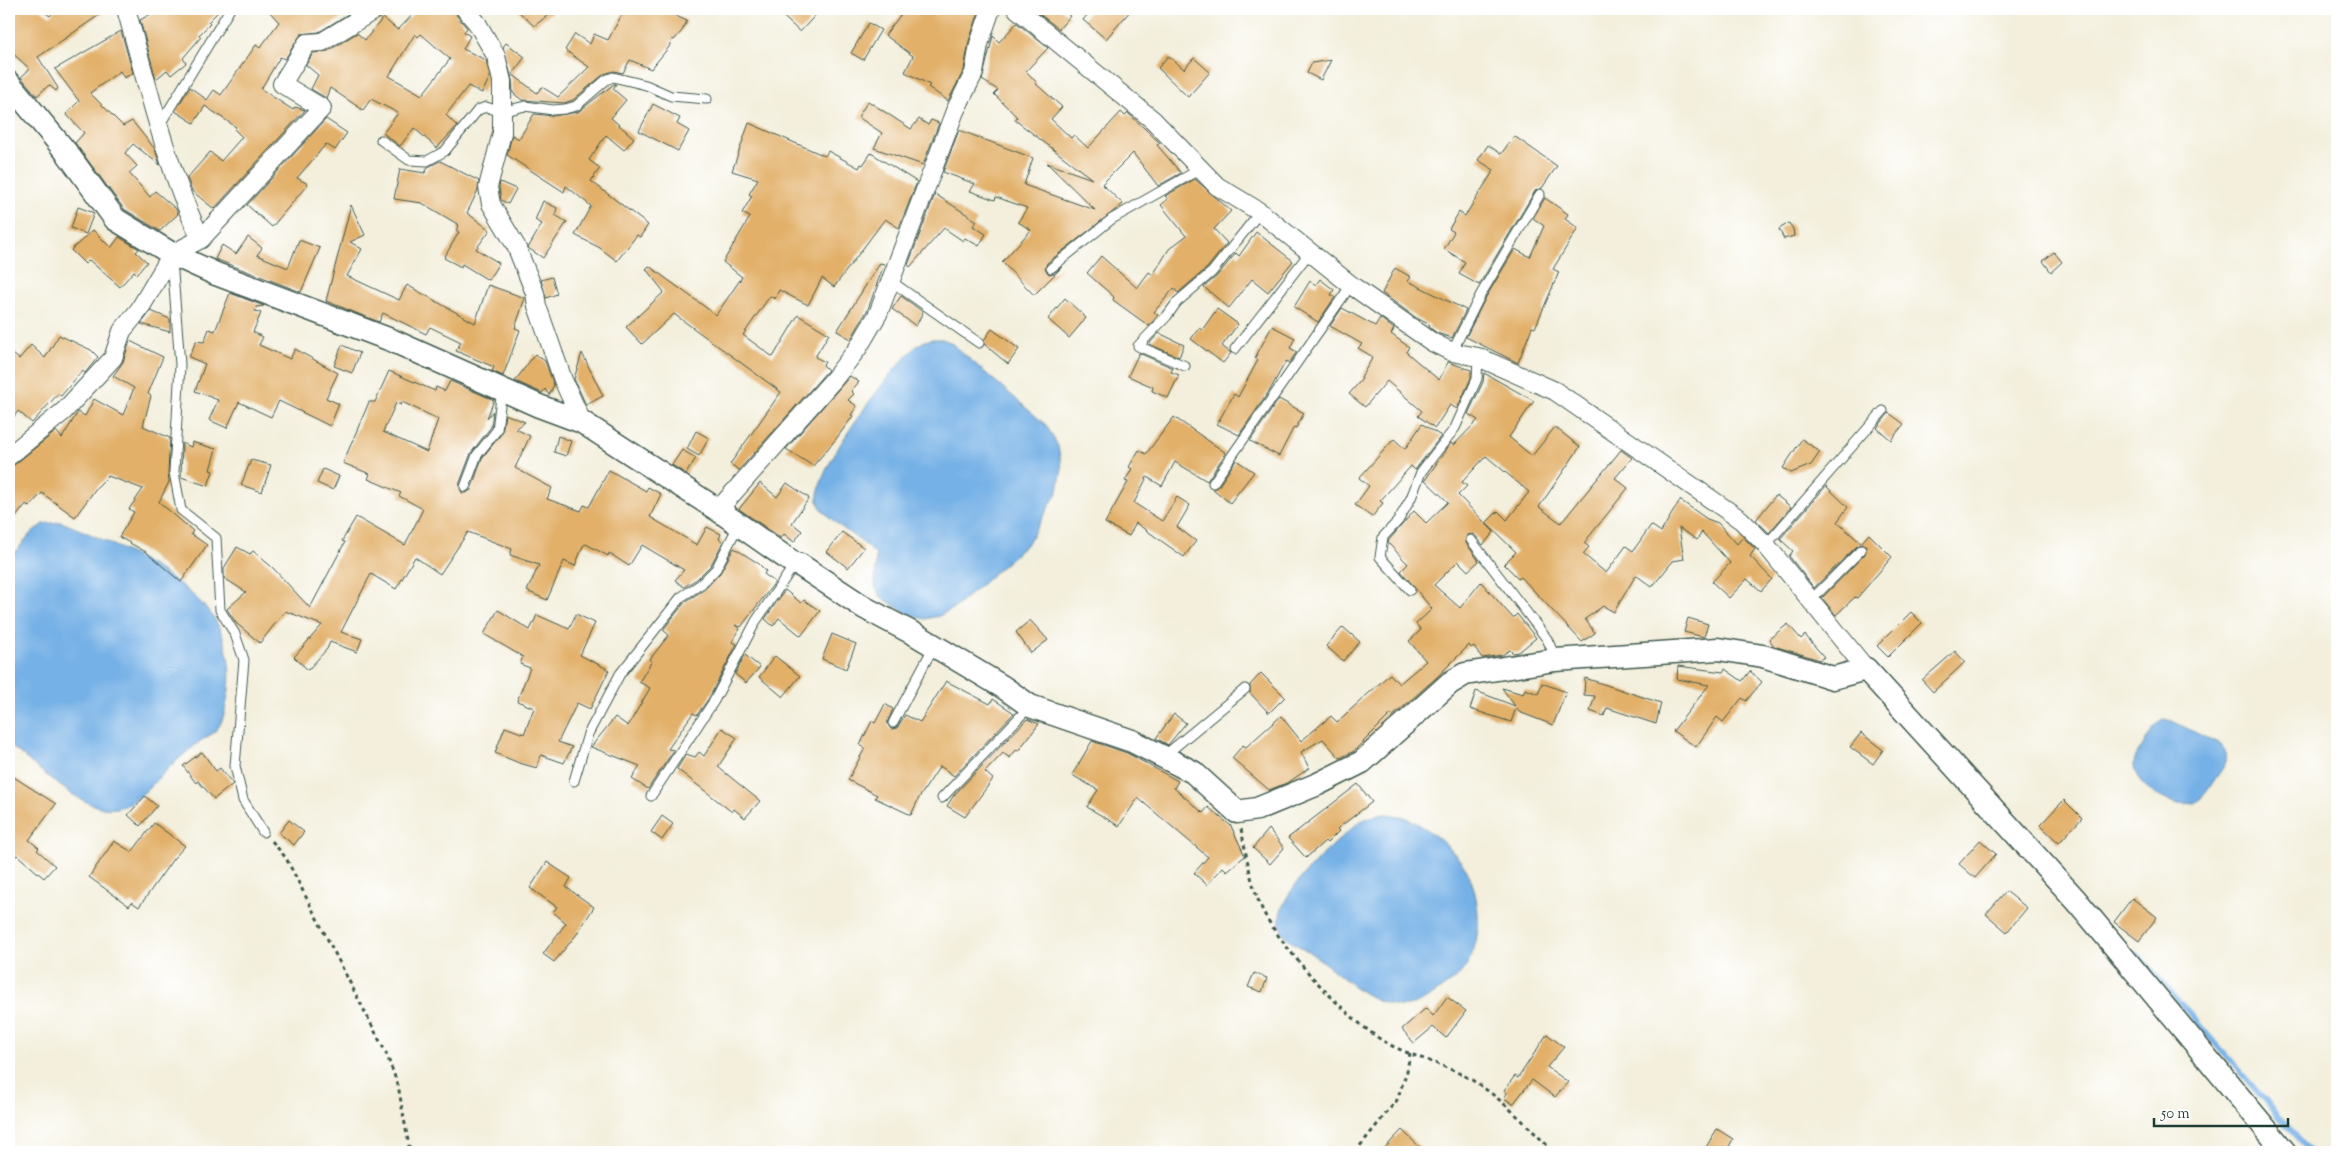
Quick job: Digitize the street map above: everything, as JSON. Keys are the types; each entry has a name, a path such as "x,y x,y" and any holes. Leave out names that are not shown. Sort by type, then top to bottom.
{"street":[{"path":"126,9 159,126 184,205 201,239"},
{"path":"9,456 64,411 113,358 122,331 139,310 172,254 201,239 322,108 282,84 306,43 322,42 376,9"},
{"path":"465,9 477,23 496,56 502,80 502,133 488,188 491,204 516,246 535,293 537,306 563,380 582,422"},
{"path":"718,510 834,379 858,348 878,314 892,282 956,112 974,73 983,30 991,9"},
{"path":"1017,9 1153,120 1202,168 1217,186 1260,212 1351,285 1432,342 1452,352 1478,357 1555,391 1741,520 1766,545 1866,669 2076,900 2285,1152"},
{"path":"9,83 68,153 115,219 172,254 391,340 582,422 718,510 738,526 795,564 800,565 865,608 934,646 1003,687 1030,706 1132,741 1192,772 1237,812 1257,809 1318,784 1362,762 1450,683 1465,674 1548,662 1718,649 1763,656 1833,678 1866,669"}],"lane":[{"path":"159,126 230,9"},
{"path":"381,140 408,160 427,161 445,151 478,110 486,107 502,112 525,106 565,110 576,106 606,80 613,77 646,85 671,96 707,99"},
{"path":"1051,268 1112,219 1202,168"},
{"path":"1452,352 1481,294 1540,194"},
{"path":"1185,366 1138,346 1167,316 1177,302 1212,272 1260,212"},
{"path":"1235,349 1310,252"},
{"path":"172,254 180,365 174,472 181,510 216,538 220,610 235,634 244,660 235,766 243,800 263,832"},
{"path":"892,282 979,343"},
{"path":"1213,483 1351,285"},
{"path":"1410,590 1380,557 1383,537 1398,521 1411,498 1421,472 1455,428 1477,379 1478,357"},
{"path":"465,487 477,455 497,430 502,389"},
{"path":"1766,545 1883,410"},
{"path":"574,780 588,734 620,674 681,597 701,584 716,569 738,526"},
{"path":"1471,540 1547,638 1552,650 1548,662"},
{"path":"1811,600 1861,550"},
{"path":"651,796 714,701 756,621 795,564"},
{"path":"893,723 934,646"},
{"path":"1163,757 1245,689"},
{"path":"942,798 1030,706"}],"path":[{"path":"1237,812 1254,888 1264,912 1284,944 1362,1027 1386,1043 1475,1081 1508,1107 1554,1152"},
{"path":"263,832 286,858 386,1053 398,1085 403,1122 410,1152"},
{"path":"1355,1152 1397,1100 1407,1071 1410,1053"}],"water":[{"path":"932,339 942,339 950,342 1046,425 1058,446 1062,468 1058,491 1028,543 956,607 939,616 925,619 909,615 881,597 875,587 876,555 835,522 821,508 818,501 820,486 828,466 857,419 906,356 920,344"},
{"path":"61,522 121,548 181,585 198,599 211,614 221,631 229,660 229,689 224,715 217,729 177,760 137,798 121,807 112,809 103,808 78,798 9,745 9,560 30,534 43,524"},
{"path":"2164,719 2172,721 2221,745 2226,753 2227,757 2223,767 2205,793 2196,802 2179,804 2169,801 2149,790 2136,774 2134,763 2136,757 2153,729"},
{"path":"1385,814 1402,816 1413,821 1442,841 1465,868 1470,877 1477,902 1478,928 1476,941 1466,966 1456,978 1437,992 1409,1006 1386,1003 1363,992 1323,961 1289,939 1282,931 1280,925 1281,912 1287,898 1309,869 1359,822 1370,817"}],"building":[{"path":"9,9 40,9 50,16 56,9 108,9 38,57 58,88 56,91 49,85 37,96 21,77 30,69 9,50"},
{"path":"160,9 221,9 208,22 210,24 199,35 201,37 183,58 186,63 171,75 167,70 156,79 140,20"},
{"path":"267,9 356,9 319,32 301,34 285,59 280,57 261,89 293,110 295,107 305,110 214,209 192,191 187,178 210,152 221,161 242,137 234,129 236,127 205,106 194,123 175,111 190,87 207,100 214,90 221,95 256,45 260,48 279,22"},
{"path":"418,9 455,9 457,16 467,28 464,32 470,36 463,49 486,60 490,77 482,93 468,86 446,115 457,126 437,148 414,128 400,146 383,133 398,113 371,99 363,110 330,88 326,98 311,89 318,75 306,65 313,53 328,51 357,33 365,40 383,18 398,30","holes":["415,34 418,37 421,34 450,59 422,95 389,76"]},
{"path":"516,9 556,9 534,26"},
{"path":"625,9 661,9 687,21 682,31 674,40 672,39 669,47 651,69 630,60 623,73 614,71 604,74 573,100 564,103 522,100 513,93 512,79 503,47 506,43 525,57 512,74 537,93 542,87 558,97 589,67 565,50 575,34 590,44 594,34 608,40"},
{"path":"775,9 821,9 800,32"},
{"path":"905,9 973,9 979,12 969,41 964,70 948,101 928,87 930,85 905,72 913,56 885,35"},
{"path":"1040,9 1061,9 1070,16 1059,29 1037,12"},
{"path":"1092,9 1132,9 1106,39 1083,20"},
{"path":"869,23 881,30 863,60 851,53"},
{"path":"1017,23 1048,48 1026,71 1036,84 1062,107 1051,119 1071,138 1074,135 1088,148 1121,112 1125,116 1128,113 1160,143 1157,145 1181,173 1158,186 1133,153 1102,184 1123,204 1047,263 1045,269 1049,274 1062,267 1034,295 1002,262 1031,230 1018,222 1027,208 996,197 995,200 970,191 975,184 943,172 959,130 1033,158 1024,185 1095,210 1047,163 1092,179 1015,120 1017,117 994,94 998,90 982,80 993,36 999,42"},
{"path":"121,31 133,73 124,78 120,71 90,93 123,126 132,121 155,149 160,165 133,144 125,153 137,166 129,173 150,197 155,191 176,209 178,214 160,231 124,209 75,143 84,133 66,114 79,101 55,69"},
{"path":"1168,56 1184,69 1194,58 1210,72 1188,97 1158,68"},
{"path":"1331,60 1321,80 1307,73 1312,63"},
{"path":"616,84 613,89 626,100 611,118 634,138 624,150 606,135 589,160 600,168 591,181 648,225 640,237 637,235 617,261 600,248 575,235 591,206 566,186 564,192 507,155 512,135 519,139 534,114 553,116 578,112"},
{"path":"868,101 911,129 919,119 928,125 931,120 939,123 923,165 874,148 882,133 858,117"},
{"path":"653,104 680,118 677,124 689,131 678,151 639,131"},
{"path":"326,119 347,133 335,150 326,144 297,178 308,184 272,227 247,205"},
{"path":"749,123 825,156 828,151 859,168 871,153 917,182 899,228 885,219 834,287 822,278 808,305 779,290 775,299 770,296 743,335 773,357 798,315 829,334 815,357 825,362 823,365 828,370 739,470 730,464 781,392 674,314 642,344 626,327 664,292 646,269 649,266 716,315 742,277 723,262 750,217 742,213 752,196 749,194 758,179 732,171"},
{"path":"1514,136 1557,166 1542,188 1535,191 1479,285 1459,274 1465,262 1444,249 1454,232 1449,229 1459,212 1465,216 1494,170 1478,160 1488,145 1501,154"},
{"path":"440,161 479,181 478,190 467,213 490,230 476,249 499,263 488,280 462,264 461,267 444,258 459,232 456,230 459,225 422,203 394,199 400,169 425,173 428,167"},
{"path":"1195,179 1231,211 1214,229 1227,243 1207,268 1178,293 1174,288 1154,312 1158,315 1149,326 1113,300 1114,297 1087,273 1101,256 1137,288 1149,272 1153,275 1169,249 1186,236 1161,205 1168,199 1165,196"},
{"path":"500,182 516,189 508,204 501,200"},
{"path":"935,194 977,221 973,226 986,234 979,246 965,238 963,241 944,228 910,267 908,265"},
{"path":"1545,198 1568,214 1565,219 1578,228 1553,269 1559,272 1535,328 1532,327 1518,363 1466,337 1486,297 1515,249 1530,257 1544,226 1533,218"},
{"path":"543,201 557,208 555,215 567,222 543,258 528,248 542,224 535,220"},
{"path":"351,205 365,235 350,242 362,249 347,276 399,300 407,285 475,323 488,285 525,298 515,328 520,330 503,376 492,371 494,367 456,351 461,342 430,327 426,334 383,313 379,322 326,301"},
{"path":"78,207 94,213 86,234 71,228"},
{"path":"1789,223 1793,229 1794,236 1784,239 1779,229"},
{"path":"93,230 111,248 119,237 139,249 136,252 147,262 137,274 134,271 120,287 89,260 85,264 71,250"},
{"path":"1256,232 1293,261 1268,292 1252,279 1229,308 1204,287 1217,276 1236,253 1239,256"},
{"path":"248,237 262,248 257,255 288,268 299,240 320,248 301,292 215,259 222,245 236,254"},
{"path":"2054,252 2062,262 2051,272 2043,261"},
{"path":"880,263 884,264 868,309 851,339 837,331"},
{"path":"1395,268 1411,277 1408,281 1466,310 1452,338 1437,333 1429,327 1430,325 1415,317 1382,293"},
{"path":"552,277 557,294 546,298 541,280"},
{"path":"1320,279 1334,290 1331,295 1335,297 1318,322 1294,307 1310,281 1316,285"},
{"path":"230,293 264,306 256,307 255,311 261,313 253,332 263,337 259,345 290,359 295,349 338,373 326,398 339,404 330,426 279,401 271,417 239,402 227,428 209,420 218,400 195,391 205,364 189,357 196,341 204,342 209,329 215,331"},
{"path":"901,296 923,312 916,326 892,309"},
{"path":"1065,298 1086,318 1069,338 1048,319"},
{"path":"1342,308 1375,326 1380,318 1394,329 1391,334 1409,347 1406,352 1439,380 1448,362 1471,370 1471,378 1457,409 1450,405 1435,428 1418,416 1422,411 1387,381 1365,407 1349,394 1362,379 1361,377 1373,357 1358,348 1362,344 1330,326"},
{"path":"1217,309 1238,324 1222,346 1231,353 1223,363 1191,339 1199,328 1202,330"},
{"path":"151,311 170,319 170,332 141,324"},
{"path":"1272,326 1295,338 1290,348 1297,352 1289,363 1286,361 1270,390 1239,435 1217,424 1234,394 1238,397 1258,360 1255,358"},
{"path":"992,329 1019,349 1008,364 985,345 984,340"},
{"path":"1159,333 1184,345 1179,357 1149,344"},
{"path":"59,335 91,350 98,357 85,373 82,371 61,396 58,394 32,423 18,411 9,424 9,351 19,359 31,345 45,358"},
{"path":"130,341 163,357 148,394 151,396 143,426 170,438 169,482 159,502 193,531 191,534 207,545 181,582 146,552 119,537 134,512 129,509 143,489 108,476 97,487 75,517 42,493 29,507 26,504 9,526 9,469 56,431 62,438 78,412 85,416 94,399 123,415 134,388 113,376 123,362"},
{"path":"342,345 360,353 352,373 334,366"},
{"path":"582,353 603,396 586,405 574,379"},
{"path":"1139,353 1173,368 1171,372 1179,375 1168,398 1152,391 1153,387 1128,376"},
{"path":"535,354 545,361 554,385 549,395 545,389 542,393 515,381"},
{"path":"389,371 435,391 436,387 445,391 450,381 494,400 487,418 493,411 491,427 471,453 459,485 462,493 471,490 482,458 502,433 505,414 525,422 516,429 530,436 515,468 552,488 547,499 581,511 584,505 589,507 609,470 646,491 648,487 661,494 650,517 697,545 707,527 721,534 719,539 723,542 711,565 697,579 684,587 675,580 684,570 642,545 629,566 609,553 608,556 586,544 583,546 575,566 564,561 547,600 527,591 539,565 510,555 512,549 468,532 440,574 415,557 396,589 371,574 341,632 362,639 357,652 330,642 327,649 308,670 294,657 322,625 285,611 260,643 236,623 227,609 246,592 224,578 224,568 237,547 250,554 253,551 273,568 310,608 345,542 342,541 356,517 405,545 423,509 399,496 401,493 368,479 370,474 343,463 369,402 375,402","holes":["402,402 438,419 427,452 383,432 396,403 401,405"]},
{"path":"1484,373 1534,401 1509,437 1532,456 1555,427 1580,447 1539,507 1561,523 1621,450 1632,458 1615,478 1628,488 1584,543 1589,547 1583,554 1606,573 1626,546 1633,551 1651,525 1661,532 1680,500 1707,519 1718,523 1737,544 1743,537 1755,549 1750,556 1772,579 1761,591 1747,579 1729,598 1712,582 1730,563 1702,532 1697,540 1679,528 1684,559 1673,561 1652,587 1636,575 1614,612 1603,606 1585,619 1595,633 1582,642 1521,577 1519,579 1504,564 1516,552 1486,523 1498,511 1507,520 1529,492 1486,456 1462,482 1467,486 1458,495 1494,532 1483,545 1474,534 1467,535 1466,543 1479,561 1468,571 1458,561 1434,585 1460,608 1481,582 1513,618 1517,614 1536,638 1519,652 1513,653 1510,650 1502,655 1482,658 1474,646 1471,648 1469,645 1393,716 1391,714 1354,751 1340,758 1323,739 1301,752 1309,768 1289,782 1269,790 1232,758 1243,745 1246,747 1281,716 1301,741 1331,716 1337,722 1390,674 1399,684 1426,661 1409,641 1421,630 1416,624 1432,609 1401,571 1408,564 1388,543 1414,511 1426,523 1448,502 1425,480 1451,443 1454,445 1478,420 1468,414 1483,382"},
{"path":"850,376 859,382 851,391 854,394 848,400 857,406 851,415 853,416 813,466 786,449"},
{"path":"1279,399 1304,413 1296,428 1294,427 1279,456 1250,441"},
{"path":"1889,413 1904,424 1891,440 1877,428"},
{"path":"1174,417 1226,453 1207,481 1175,462 1162,486 1147,477 1134,503 1162,521 1177,497 1190,505 1177,527 1196,541 1184,557 1136,523 1129,536 1105,523 1128,482 1125,481 1132,469 1129,467 1139,450 1146,454"},
{"path":"1422,424 1441,436 1415,470 1411,466 1380,501 1383,503 1372,517 1355,505 1369,486 1359,478 1394,439 1405,449"},
{"path":"696,431 709,438 699,456 687,449"},
{"path":"558,436 571,441 566,456 554,452"},
{"path":"1802,439 1820,452 1811,465 1791,473 1783,468"},
{"path":"192,442 216,449 210,470 213,471 208,486 181,477 182,443 191,447"},
{"path":"682,450 696,458 686,474 672,465"},
{"path":"251,460 271,465 262,492 241,485"},
{"path":"1236,460 1254,472 1230,503 1213,489 1218,487"},
{"path":"323,469 339,476 333,490 317,483"},
{"path":"760,483 777,497 787,483 809,498 792,523 802,531 794,542 784,534 781,538 739,509"},
{"path":"1826,486 1848,507 1837,522 1861,543 1869,534 1892,557 1857,598 1855,597 1836,615 1822,598 1865,554 1866,546 1862,544 1857,546 1814,588 1789,556 1793,551 1780,539"},
{"path":"1776,495 1791,507 1769,533 1756,520"},
{"path":"842,532 864,548 848,568 827,552"},
{"path":"734,548 758,563 766,571 764,574 775,582 741,627 735,625 740,629 732,642 737,644 709,698 697,715 693,713 668,749 674,750 648,789 632,779 640,766 591,747 615,717 628,726 650,688 639,682 652,661 650,659 669,635 663,630 685,602 705,589 720,573"},
{"path":"785,590 801,603 804,600 820,611 801,636 779,618 773,626 765,619"},
{"path":"498,610 530,630 537,615 569,629 576,614 595,623 580,655 609,670 590,709 577,703 558,742 572,747 564,763 541,755 537,768 495,753 505,727 524,734 534,708 517,701 530,668 520,664 523,657 484,634"},
{"path":"1911,612 1922,623 1888,657 1877,646"},
{"path":"1688,618 1708,624 1704,637 1684,632"},
{"path":"1030,620 1048,640 1031,653 1016,632"},
{"path":"1788,624 1801,639 1805,635 1824,657 1820,660 1774,646 1769,639"},
{"path":"1343,627 1360,642 1343,661 1326,646"},
{"path":"832,634 856,644 846,669 822,659"},
{"path":"1955,651 1965,662 1933,692 1922,680"},
{"path":"745,655 760,667 746,683 735,674"},
{"path":"775,656 800,676 783,697 759,677"},
{"path":"1678,666 1723,672 1725,669 1742,681 1750,671 1762,682 1746,701 1742,698 1723,722 1717,717 1696,747 1673,731 1709,685 1677,679"},
{"path":"1261,673 1285,697 1269,713 1250,693 1250,685"},
{"path":"1585,678 1661,703 1656,724 1607,708 1604,716 1590,711 1595,696 1584,695"},
{"path":"946,681 990,704 993,699 1014,713 954,776 940,766 919,798 911,815 875,798 877,795 848,780 865,748 860,745 872,721 875,723 885,704 893,709 887,723 891,729 897,728 905,715 920,722"},
{"path":"1542,683 1566,692 1553,725 1519,712 1516,708 1511,722 1470,709 1476,691 1515,706 1502,688 1523,694 1525,689 1538,694"},
{"path":"1174,714 1186,723 1168,745 1156,738"},
{"path":"1027,719 1039,724 1018,751 1016,750 1010,758 1003,753 985,772 993,779 965,817 947,806 954,795"},
{"path":"722,728 737,738 718,767 760,801 745,818 734,809 732,812 677,769 686,754 695,757 699,752 704,756"},
{"path":"1861,733 1883,750 1873,764 1850,747"},
{"path":"1092,741 1127,753 1178,781 1174,788 1203,813 1208,807 1231,826 1245,856 1227,871 1223,867 1207,885 1194,873 1208,857 1138,798 1119,826 1087,807 1098,790 1072,775"},
{"path":"202,752 216,771 220,768 233,784 214,799 198,781 196,783 183,766"},
{"path":"9,774 56,804 29,840 55,866 44,878 17,855 9,863"},
{"path":"1358,784 1372,802 1337,829 1339,831 1327,843 1325,841 1306,858 1288,838"},
{"path":"145,796 157,806 140,826 128,815"},
{"path":"2064,800 2082,818 2059,843 2040,825"},
{"path":"662,816 673,824 662,840 651,832"},
{"path":"289,820 304,832 294,845 279,833"},
{"path":"154,823 185,846 173,859 139,907 132,902 129,906 89,877 114,841 132,852"},
{"path":"1269,829 1284,848 1270,864 1253,848"},
{"path":"1980,840 1996,854 1975,878 1959,864"},
{"path":"547,862 571,878 566,887 594,907 577,934 554,962 543,954 566,923 553,912 557,907 530,888"},
{"path":"2006,891 2027,908 2007,932 1986,914"},
{"path":"2132,898 2157,917 2139,941 2114,922"},
{"path":"1254,973 1267,978 1262,992 1248,987"},
{"path":"1447,997 1466,1011 1446,1038 1433,1027 1414,1043 1402,1029 1426,1008 1433,1016"},
{"path":"1547,1034 1564,1047 1547,1067 1568,1082 1555,1097 1532,1080 1513,1104 1504,1098 1507,1093 1504,1090 1515,1076 1518,1078"},
{"path":"1717,1129 1733,1139 1726,1152 1703,1152"},
{"path":"1402,1130 1425,1152 1381,1152"}],"waterway":[{"path":"2138,955 2310,1152"}]}
